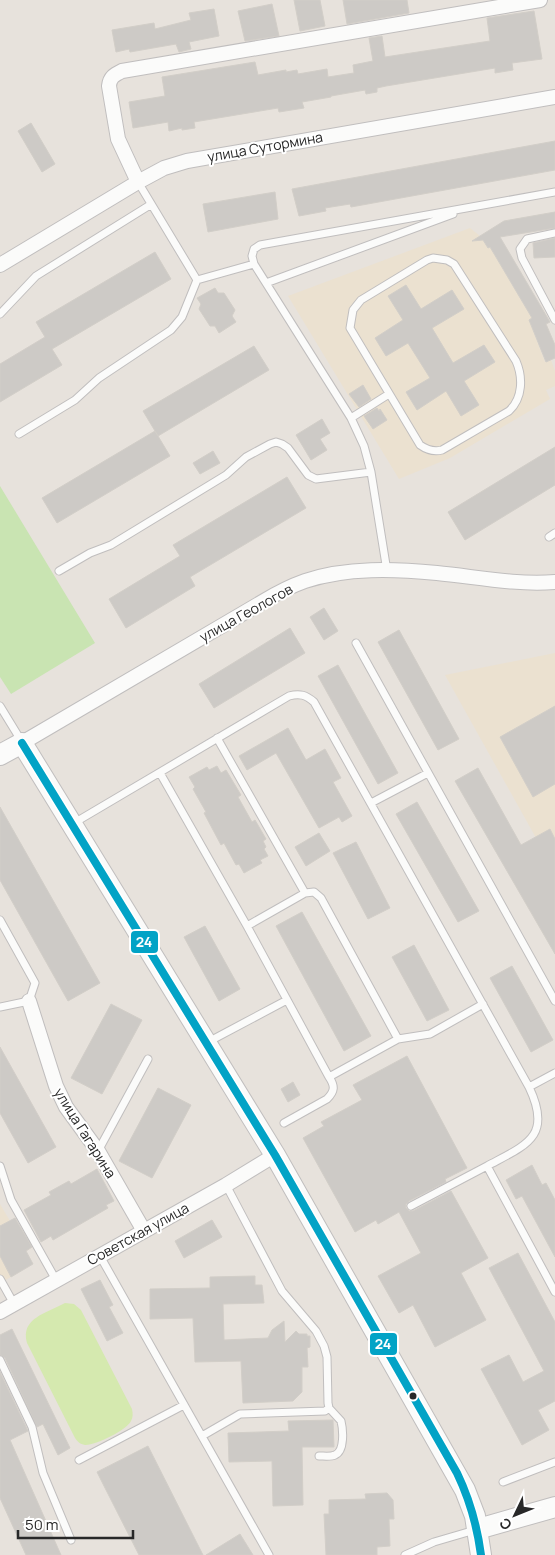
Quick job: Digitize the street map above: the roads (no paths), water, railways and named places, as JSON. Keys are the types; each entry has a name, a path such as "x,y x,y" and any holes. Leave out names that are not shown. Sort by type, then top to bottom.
{"main road":[{"path":"0,755 22,743 275,1155 456,1474 472,1506 478,1529 481,1555"},
{"path":"478,1529 555,1507"}],"street":[{"path":"138,182 118,139 109,86 110,79 116,74 540,0"},
{"name":"улица Сутормина","path":"0,265 138,182 164,168 187,161 555,97"},
{"name":"улица Геологов","path":"22,743 286,589 306,581 359,572 388,571 436,573 512,582 555,582"},
{"name":"улица Гагарина","path":"29,1001 56,1086 66,1107 98,1151 144,1231"},
{"name":"Советская улица","path":"0,1312 226,1185 275,1155"}],"lane":[{"path":"138,182 150,205 197,280"},
{"path":"388,571 371,472 364,446 351,418 254,264 252,256 254,249 260,245 555,192"},
{"path":"0,314 36,276 150,205"},
{"path":"266,283 471,207"},
{"path":"555,233 527,239 520,249 522,258 555,320"},
{"path":"433,258 447,260 454,264 516,361 521,376 520,395 517,403 510,411 438,451 426,449 420,445 390,394 350,328 353,310 362,300 428,260 433,258"},
{"path":"197,280 254,264"},
{"path":"19,434 75,400 99,378 171,330 182,317 197,280"},
{"path":"351,418 390,394"},
{"path":"59,571 90,553 111,545 226,475 246,457 276,442 288,448 308,475 316,479 371,472"},
{"path":"356,643 555,1000"},
{"path":"72,824 289,696 297,694 307,697 314,702 529,1087 536,1103 538,1114 534,1133 524,1146 411,1206"},
{"path":"0,706 22,743"},
{"path":"217,738 305,893"},
{"path":"160,773 334,1084 332,1094 327,1099 284,1123"},
{"path":"371,803 428,774"},
{"path":"246,926 305,893 314,892 321,898 398,1039"},
{"name":"улица Гагарина","path":"0,920 3,933 35,982 29,1001"},
{"path":"206,1044 287,1000"},
{"path":"0,1007 29,1001"},
{"path":"329,1077 398,1039 430,1034 483,1004"},
{"path":"98,1151 148,1058"},
{"path":"529,1087 555,1073"},
{"path":"0,1166 11,1200 56,1280"},
{"path":"487,1166 555,1292"},
{"path":"226,1185 282,1291 316,1331 324,1346 327,1357 328,1404 329,1408 341,1421 341,1447 340,1452 334,1456 319,1456"},
{"path":"100,1256 269,1555"},
{"path":"0,1279 14,1304"},
{"path":"0,1360 32,1427 45,1479 71,1540"},
{"path":"79,1460 184,1405"},
{"path":"202,1436 240,1414 325,1411 329,1408"},
{"path":"503,1482 555,1462"},
{"path":"406,1555 434,1542 478,1529"}]}
